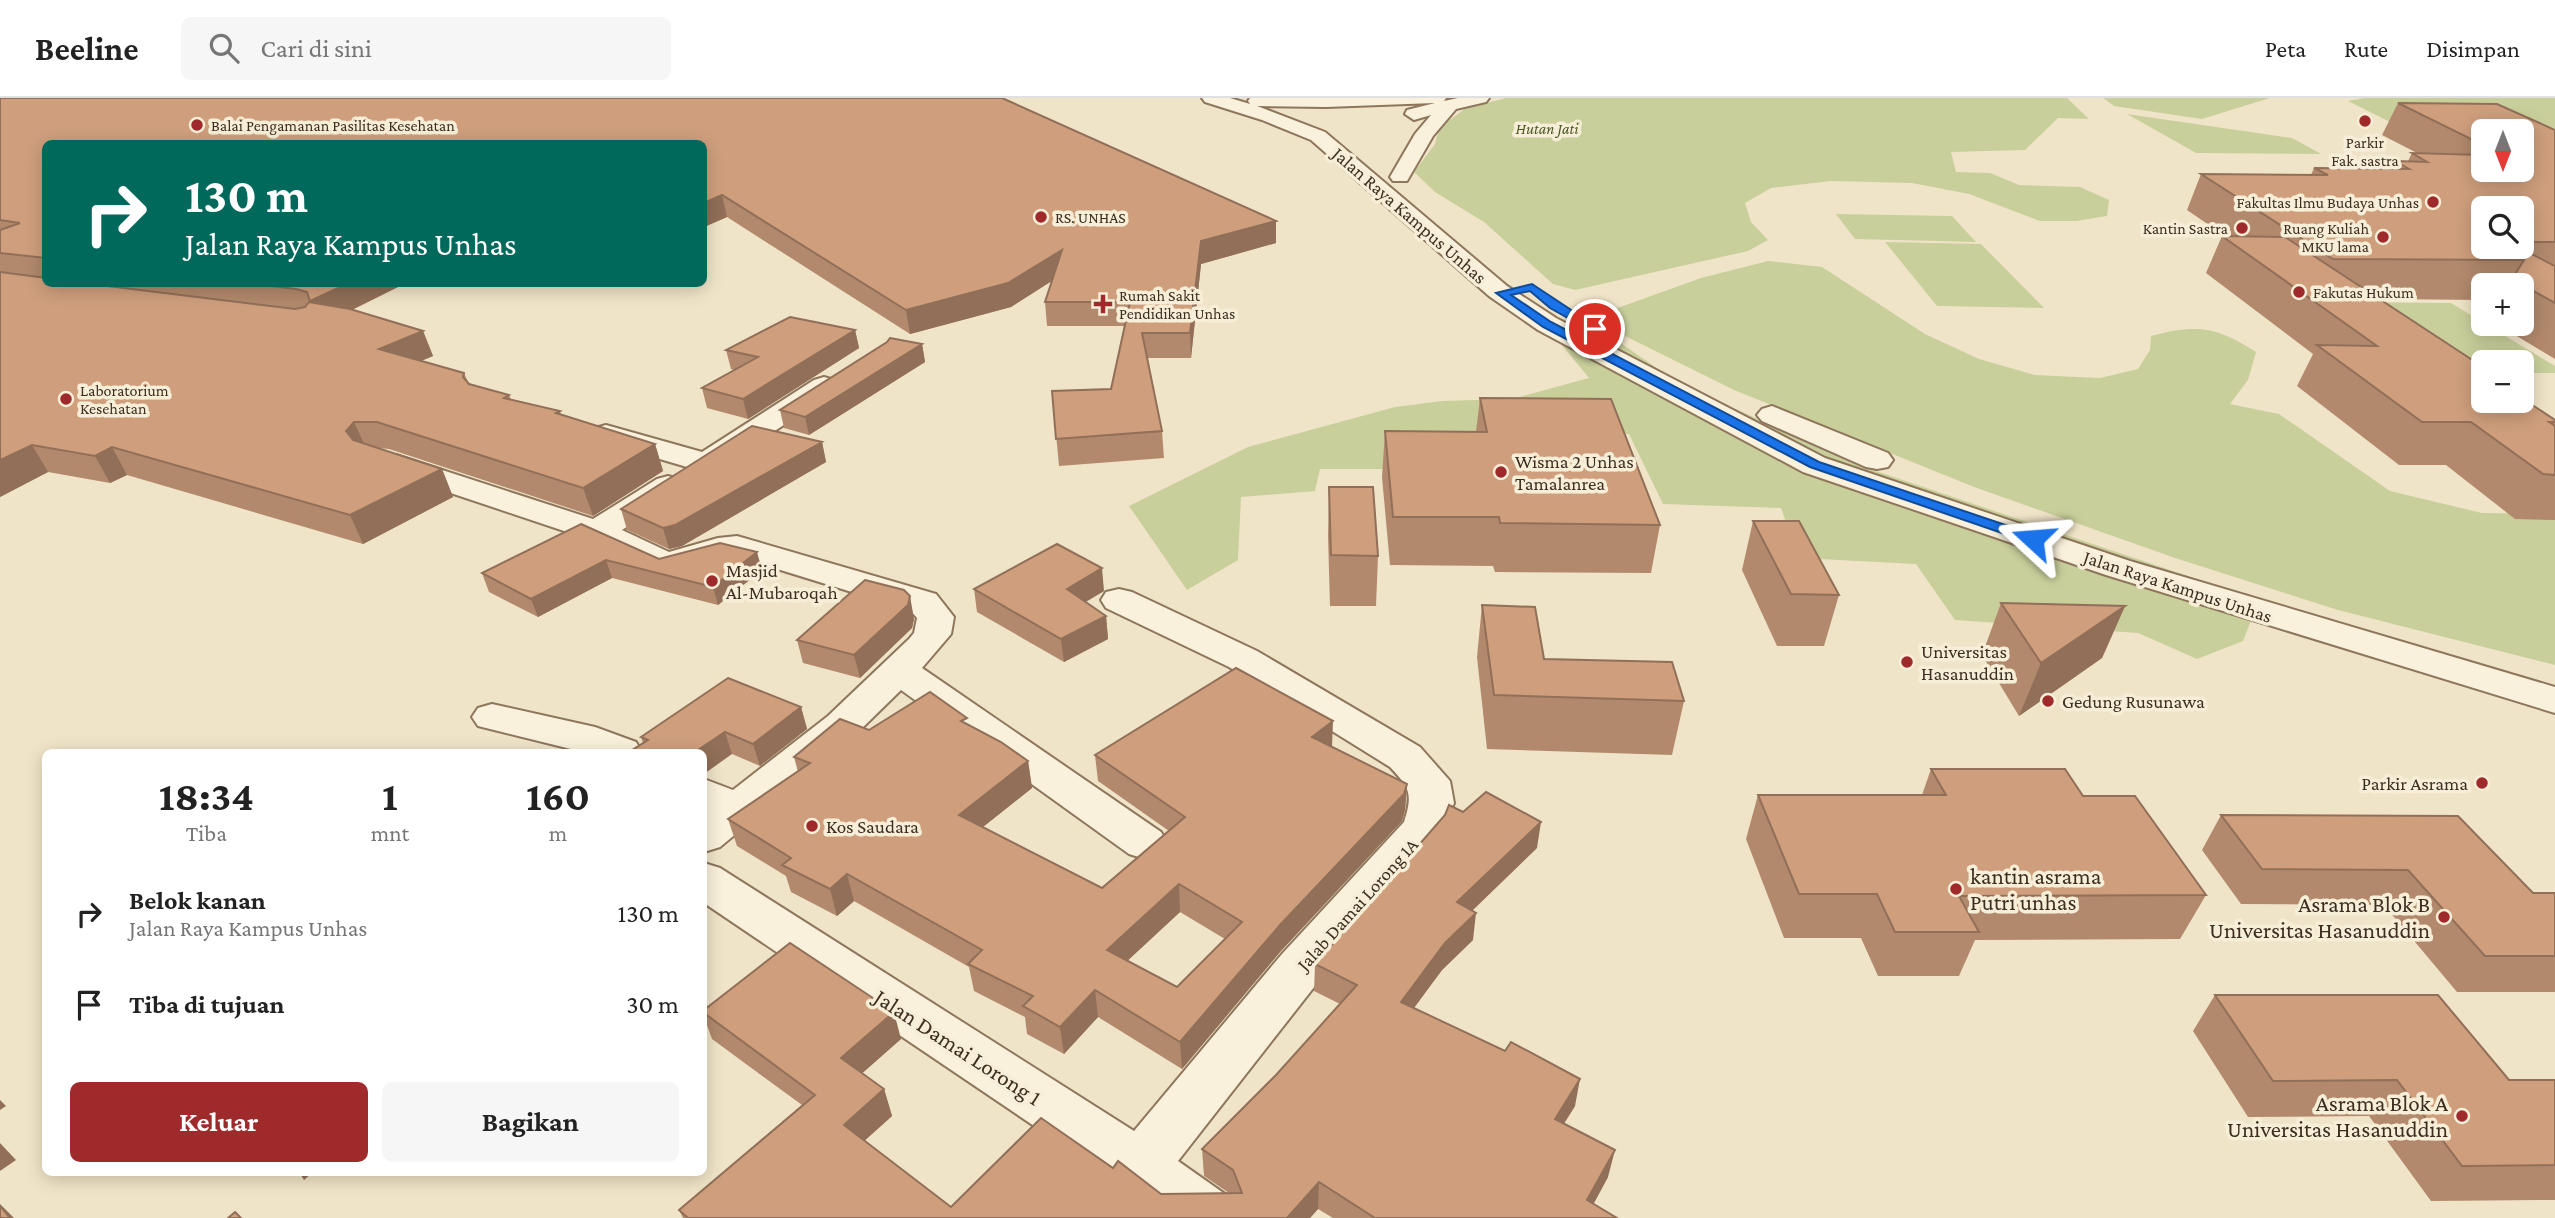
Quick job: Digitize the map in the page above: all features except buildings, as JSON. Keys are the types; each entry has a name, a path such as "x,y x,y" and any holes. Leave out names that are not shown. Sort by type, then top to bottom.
{"street":[{"name":"Jalan Raya Kampus Unhas","path":"1211,98 1323,127 1517,290 1554,305 1633,351 1848,450 2060,527 2423,641 2555,678"},
{"path":"1240,99 1326,103 1480,98"},
{"name":"Jalan Raya Kampus Unhas","path":"1240,99 1323,127 1400,177 1449,221 1547,324 1814,465 2145,577 2555,700"},
{"path":"1323,127 1442,100"},
{"path":"1400,117 1442,100"},
{"path":"1400,177 1442,100"},
{"path":"597,531 855,366"},
{"path":"585,428 704,463"},
{"path":"377,458 597,531 664,564 676,563 723,546 737,546 839,579 923,602 936,618 935,629 922,647 842,725 714,813"},
{"name":"Jalab Damai Lorong 1A","path":"1119,600 1243,659 1405,757 1428,781 1432,803 1424,828 1316,948 1140,1166"},
{"path":"897,669 1145,843"},
{"path":"492,717 580,736 613,749"},
{"name":"Jalan Damai Lorong 1","path":"707,882 1140,1166 1211,1218"}],"green space":[{"name":"Hutan Jati","path":"1506,98 2067,98 2089,119 2058,118 2025,150 1951,152 1956,172 1990,173 2019,185 2080,187 2109,200 2107,216 2076,221 2040,221 1969,194 1912,183 1831,181 1771,188 1745,203 1751,222 1768,240 1748,251 1575,290 1553,284 1484,222 1435,192 1414,172 1435,144 1439,128 1466,108"},
{"path":"2103,98 2270,98 2202,119 2114,106"},
{"path":"2364,98 2555,98 2555,132 2534,132 2534,119 2471,119 2471,132 2410,132 2348,101"},
{"path":"2127,114 2292,138 2321,154 2196,153"},
{"path":"1836,214 1952,216 1976,242 1855,239"},
{"path":"1885,242 1981,244 2044,308 1937,306"},
{"path":"1768,261 1822,267 1925,334 1979,359 2035,375 2100,378 2138,369 2150,350 2151,336 2167,332 2205,330 2242,343 2256,352 2248,380 2230,404 2279,414 2390,491 2482,513 2555,514 2555,665 2338,610 2178,559 1974,487 1734,390 1605,326 1601,314 1701,278"},
{"path":"2315,302 2451,303 2471,315 2471,336 2505,336 2529,350 2471,350 2471,368"},
{"path":"1599,328 1677,382 1858,465 2259,600 2243,641 2197,659 2138,633 1955,620 1916,564 1799,558 1781,508 1663,504 1629,434 1475,432 1463,469 1320,469 1315,491 1241,497 1238,560 1187,590 1129,506 1248,447 1395,407 1442,401 1512,399 1589,378 1557,339"},
{"path":"2534,353 2555,366 2555,373 2534,373"}],"place":[{"name":"Parkir Fak. sastra","path":"2365,121"},
{"name":"Balai Pengamanan Pasilitas Kesehatan","path":"197,125"},
{"name":"Fakultas Ilmu Budaya Unhas","path":"2433,202"},
{"name":"RS. UNHAS","path":"1041,217"},
{"name":"Kantin Sastra","path":"2242,228"},
{"name":"Ruang Kuliah MKU lama","path":"2383,237"},
{"name":"Fakutas Hukum","path":"2299,292"},
{"name":"Rumah Sakit Pendidikan Unhas","path":"1103,304"},
{"name":"Laboratorium Kesehatan","path":"66,399"},
{"name":"Wisma 2 Unhas Tamalanrea","path":"1501,472"},
{"name":"Masjid Al-Mubaroqah","path":"712,581"},
{"name":"Universitas Hasanuddin","path":"1907,662"},
{"name":"Gedung Rusunawa","path":"2048,701"},
{"name":"Parkir Asrama","path":"2482,783"},
{"name":"Kos Saudara","path":"812,826"},
{"name":"kantin asrama Putri unhas","path":"1956,889"},
{"name":"Asrama Blok B Universitas Hasanuddin","path":"2444,917"},
{"name":"Asrama Blok A Universitas Hasanuddin","path":"2462,1116"}],"route":[{"path":"1595,329 1554,305 1532,288 1502,293 1547,324 1814,465 2033,539"}]}
